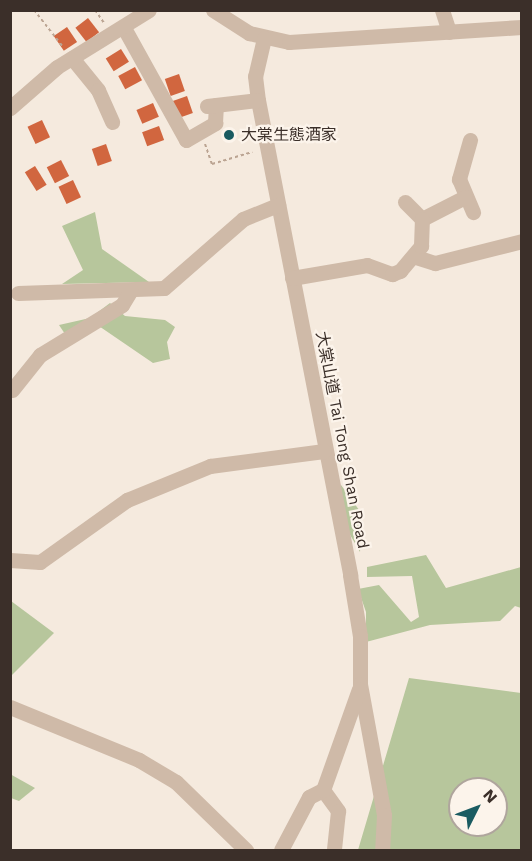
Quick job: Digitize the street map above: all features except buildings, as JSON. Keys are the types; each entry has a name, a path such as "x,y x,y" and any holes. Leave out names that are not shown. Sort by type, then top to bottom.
{"street":[{"path":"10,108 72,58 124,28 149,10"},
{"path":"213,10 264,38 312,43 522,27"},
{"path":"442,10 449,32"},
{"path":"124,28 186,140 215,123 212,105 258,100"},
{"name":"大棠山道 Tai Tong Shan Road","path":"264,38 255,76 258,100 360,636 360,684 384,815 382,850"},
{"path":"72,58 98,90 112,122"},
{"path":"470,140 459,170 465,197 473,212"},
{"path":"422,219 465,197"},
{"path":"405,202 422,219"},
{"path":"18,293 164,288 243,219 278,205"},
{"path":"292,278 367,265 392,274 416,257 422,219"},
{"path":"416,257 435,263 522,242"},
{"path":"12,390 40,356 122,305 131,290"},
{"path":"10,560 40,562 126,500 210,466 324,451"},
{"path":"281,850 309,797 323,790 360,684"},
{"path":"10,707 139,760 176,782 246,850"},
{"path":"323,790 338,811 334,850"}],"path":[{"path":"34,10 72,58"},
{"path":"200,132 212,164 267,148"}],"green space":[{"path":"95,212 102,249 149,282 62,284 83,270 62,226"},
{"path":"110,303 125,316 165,320 175,327 167,342 170,359 153,363 93,322 65,334 59,325 90,318"},
{"path":"341,485 362,514 360,552 341,519"},
{"path":"426,555 446,588 521,567 521,608 515,606 500,621 430,625 366,642 366,612 358,589 379,585 411,622 419,617 412,576 367,577 367,567"},
{"path":"11,601 54,633 11,676"},
{"path":"409,678 521,693 521,850 358,850"},
{"path":"10,774 35,788 19,801 11,798"}],"place":[{"name":"大棠生態酒家","path":"229,135"}]}
